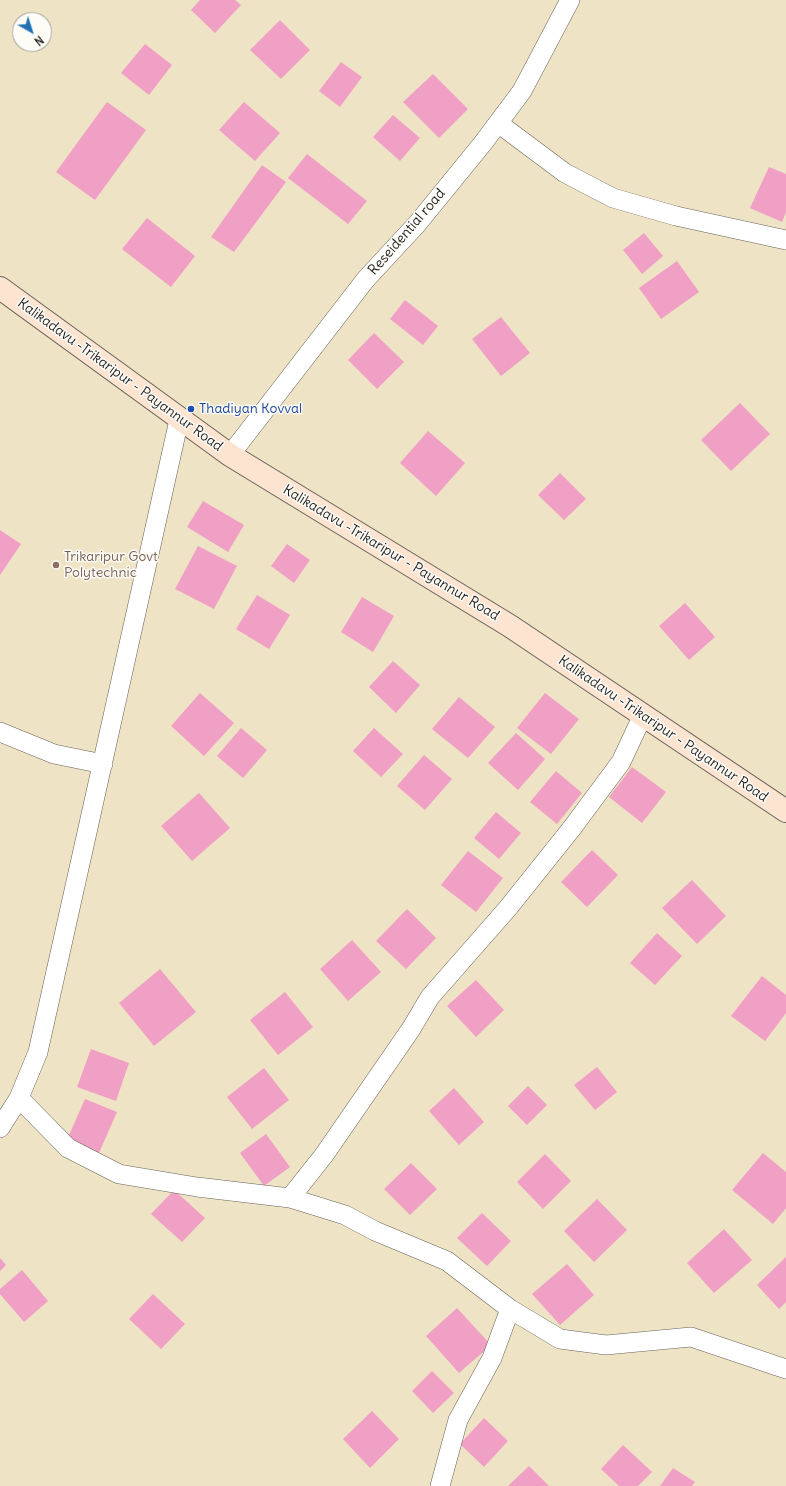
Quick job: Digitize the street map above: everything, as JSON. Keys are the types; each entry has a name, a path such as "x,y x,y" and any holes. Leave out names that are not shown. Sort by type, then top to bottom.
{"main road":[{"name":"Kalikadavu -Trikaripur - Payannur Road","path":"0,288 230,455 510,626 786,811"}],"street":[{"name":"Reseidential road","path":"230,455 366,279 417,224 522,91 570,0"},
{"path":"498,123 565,173 613,198 676,216 786,240"},
{"path":"0,1128 19,1098 38,1052 180,420"},
{"path":"290,1198 324,1155 411,1029 430,997 508,908 572,828 616,768 643,715"},
{"path":"0,732 54,754 103,764"},
{"path":"19,1098 68,1148 119,1174 198,1187 290,1198 344,1216 375,1231 447,1261 510,1309 560,1339 606,1345 691,1337 786,1369"},
{"path":"445,1483 458,1420 492,1358 510,1309"}],"building":[{"path":"200,0 235,0 241,5 215,33 191,10"},
{"path":"280,20 310,50 281,79 250,50"},
{"path":"145,44 172,65 149,95 121,73"},
{"path":"341,62 362,77 340,107 319,91"},
{"path":"433,74 468,109 439,138 403,102"},
{"path":"107,102 146,130 95,200 56,172"},
{"path":"244,102 280,133 255,161 219,130"},
{"path":"393,115 420,138 400,161 373,137"},
{"path":"307,154 367,201 348,224 288,178"},
{"path":"262,165 286,182 234,252 211,237"},
{"path":"769,167 786,174 786,212 782,222 750,208"},
{"path":"147,218 195,256 171,287 122,249"},
{"path":"644,233 663,256 642,274 623,250"},
{"path":"677,261 699,292 661,319 639,288"},
{"path":"405,300 438,326 423,345 390,319"},
{"path":"501,317 530,353 501,376 472,339"},
{"path":"374,333 404,362 377,389 348,360"},
{"path":"740,403 770,434 731,471 701,440"},
{"path":"428,431 465,463 436,496 400,463"},
{"path":"560,473 586,499 564,520 538,495"},
{"path":"203,501 244,525 228,552 187,527"},
{"path":"0,530 21,544 0,575"},
{"path":"287,544 310,560 294,583 271,566"},
{"path":"198,546 237,566 214,609 175,589"},
{"path":"257,595 290,615 269,649 236,629"},
{"path":"362,597 394,616 373,652 341,632"},
{"path":"685,603 715,637 689,660 659,626"},
{"path":"393,661 420,685 396,713 369,687"},
{"path":"200,693 234,723 204,756 171,726"},
{"path":"545,693 579,719 551,754 517,728"},
{"path":"459,697 495,727 468,758 432,729"},
{"path":"241,728 267,750 243,778 217,756"},
{"path":"374,728 403,754 381,777 353,751"},
{"path":"516,733 545,759 518,790 488,763"},
{"path":"424,755 452,779 425,810 397,786"},
{"path":"632,767 666,792 642,823 609,797"},
{"path":"556,771 582,793 557,824 530,802"},
{"path":"199,793 230,828 192,861 161,826"},
{"path":"496,812 521,833 499,859 474,838"},
{"path":"592,850 618,875 587,907 561,882"},
{"path":"468,851 503,878 476,912 441,885"},
{"path":"692,880 726,916 697,944 662,908"},
{"path":"407,909 436,938 406,969 376,941"},
{"path":"657,933 682,956 655,985 630,963"},
{"path":"352,940 381,972 348,1001 320,969"},
{"path":"160,969 196,1012 154,1046 119,1003"},
{"path":"762,976 786,995 786,1013 765,1041 731,1016"},
{"path":"476,980 504,1010 476,1037 447,1006"},
{"path":"285,992 313,1027 278,1055 250,1020"},
{"path":"91,1049 129,1063 116,1101 77,1087"},
{"path":"597,1067 617,1092 595,1110 574,1085"},
{"path":"264,1068 289,1100 252,1129 227,1097"},
{"path":"528,1086 547,1105 527,1125 508,1106"},
{"path":"454,1088 484,1122 459,1145 429,1111"},
{"path":"85,1099 117,1112 98,1155 66,1142"},
{"path":"266,1134 290,1167 264,1186 240,1153"},
{"path":"763,1153 786,1172 786,1208 773,1224 732,1190"},
{"path":"545,1154 571,1181 543,1209 517,1182"},
{"path":"411,1163 437,1189 410,1215 384,1189"},
{"path":"174,1190 205,1218 182,1242 151,1214"},
{"path":"597,1199 627,1230 594,1262 564,1231"},
{"path":"482,1213 511,1241 487,1266 457,1238"},
{"path":"724,1229 752,1260 714,1293 687,1263"},
{"path":"786,1257 786,1302 779,1309 757,1285"},
{"path":"0,1258 6,1265 0,1271"},
{"path":"567,1264 594,1295 560,1325 532,1294"},
{"path":"22,1270 48,1301 24,1322 0,1294 0,1289"},
{"path":"153,1294 185,1324 161,1349 129,1319"},
{"path":"457,1308 491,1345 459,1373 426,1336"},
{"path":"432,1371 454,1393 433,1413 412,1391"},
{"path":"372,1411 399,1439 370,1468 343,1439"},
{"path":"484,1418 508,1441 484,1467 460,1444"},
{"path":"623,1445 652,1472 638,1486 619,1486 601,1469"},
{"path":"529,1466 549,1486 508,1486"},
{"path":"673,1468 695,1482 692,1486 660,1486"}],"place":[{"name":"Thadiyan Kovval","path":"191,409"},
{"name":"Trikaripur Govt Polytechnic","path":"56,565"}]}
